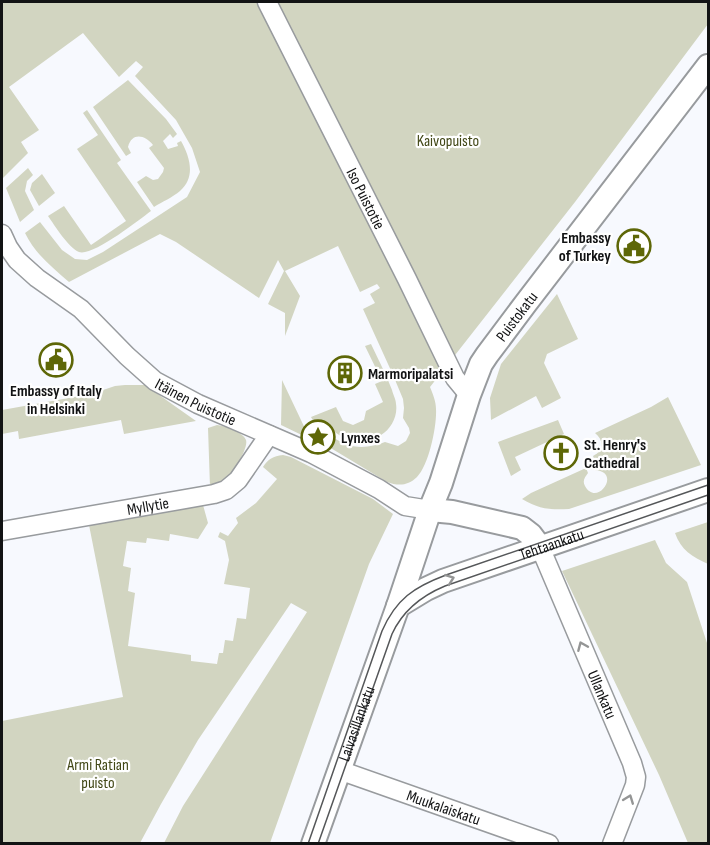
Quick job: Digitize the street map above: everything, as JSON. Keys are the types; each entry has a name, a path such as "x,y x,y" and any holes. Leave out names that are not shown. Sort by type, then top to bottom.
{"street":[{"name":"Iso Puistotie","path":"267,2 455,378 469,395"},
{"name":"Puistokatu","path":"398,606 474,380 487,355 708,66"},
{"name":"Itäinen Puistotie","path":"4,243 17,260 37,278 81,309 154,381 198,404 311,453 405,506 430,510"},
{"name":"Myllytie","path":"2,531 226,490 238,480 269,435"},
{"name":"Tehtaankatu","path":"398,606 443,581 708,490"},
{"path":"430,510 452,512 522,528 540,547"},
{"name":"Ullankatu","path":"540,547 636,777 612,843"},
{"name":"Laivasillankatu","path":"313,843 398,606"},
{"name":"Muukalaiskatu","path":"339,770 549,843"}],"green space":[{"name":"Kaivopuisto","path":"2,2 708,2 708,24 575,202 430,387 436,416 429,455 417,477 406,484 399,485 387,482 329,447 319,434 360,447 385,442 398,446 406,441 410,433 403,418 403,399 363,309 375,303 370,294 380,288 377,284 360,292 338,246 285,271 300,296 285,336 285,313 268,304 284,271 278,260 259,298 176,242 160,234 69,282 39,254 25,233 40,222 62,250 75,259 87,260 187,197 200,172 192,148 176,120 135,76 143,67 136,61 119,77 83,33 9,87 39,130 21,142 28,153 3,178"},
{"path":"128,80 166,119 177,134 173,138 170,134 163,141 168,149 178,146 177,143 181,141 189,160 190,173 185,185 177,193 154,207 137,182 146,176 153,180 158,179 163,172 164,168 149,148 153,145 143,137 136,137 132,139 128,147 131,153 126,156 93,107"},
{"path":"87,110 121,160 117,163 151,211 104,244 85,252 79,252 66,241 48,216 64,206 91,245 126,221 77,149 98,135 83,113"},
{"path":"28,168 33,175 27,181 25,191 34,210 20,222 6,188"},
{"path":"42,174 55,193 39,206 30,190 32,183"},
{"path":"557,294 578,339 547,354 544,363 561,398 542,408 536,396 491,420 490,398 501,364"},
{"path":"371,344 396,400 396,413 391,426 381,435 357,442 349,441 327,428 317,428 311,417 336,407 343,421 353,425 364,420 366,411 383,402 375,384 382,381 365,346"},
{"path":"282,380 310,439 281,425"},
{"path":"125,385 145,385 196,421 124,434 121,420 19,439 18,431 2,434 2,410 91,394"},
{"path":"668,397 701,465 569,509 544,508 522,499 586,468 588,473 584,481 585,486 590,492 601,491 605,487 607,476 594,470 592,466 596,463 593,456 601,448 600,439 595,433"},
{"path":"558,420 564,434 515,457 521,470 511,476 498,442"},
{"path":"217,425 238,432 246,440 246,444 238,464 228,477 210,487 208,428"},
{"name":"Armi Ratian puisto","path":"283,455 373,499 393,514 369,564 270,843 164,843 183,806 307,612 291,603 198,740 140,843 2,844 2,721 123,697 89,525 203,505 208,523 198,539 170,534 169,541 147,538 146,543 127,541 123,566 131,568 128,591 135,593 128,646 191,655 191,661 217,664 219,653 223,653 225,640 233,641 237,618 246,619 250,588 224,584 229,560 225,541 218,537 220,532 228,536 238,523 236,518 256,503 277,479 263,467 271,458"},
{"path":"708,522 708,564 688,552 680,544 675,533"},
{"path":"655,540 666,563 687,582 708,646 708,843 688,843 659,775 562,571"}],"tram line":[{"path":"308,844 382,631 400,602 424,584 446,575 708,485"},
{"path":"318,844 392,634 407,611 428,594 445,586 708,495"}],"place":[{"name":"Embassy of Turkey","path":"634,246"},
{"name":"Embassy of Italy in Helsinki","path":"56,360"},
{"name":"Marmoripalatsi","path":"345,373"},
{"name":"Lynxes","path":"318,437"},
{"name":"St. Henry's Cathedral","path":"561,453"}]}
